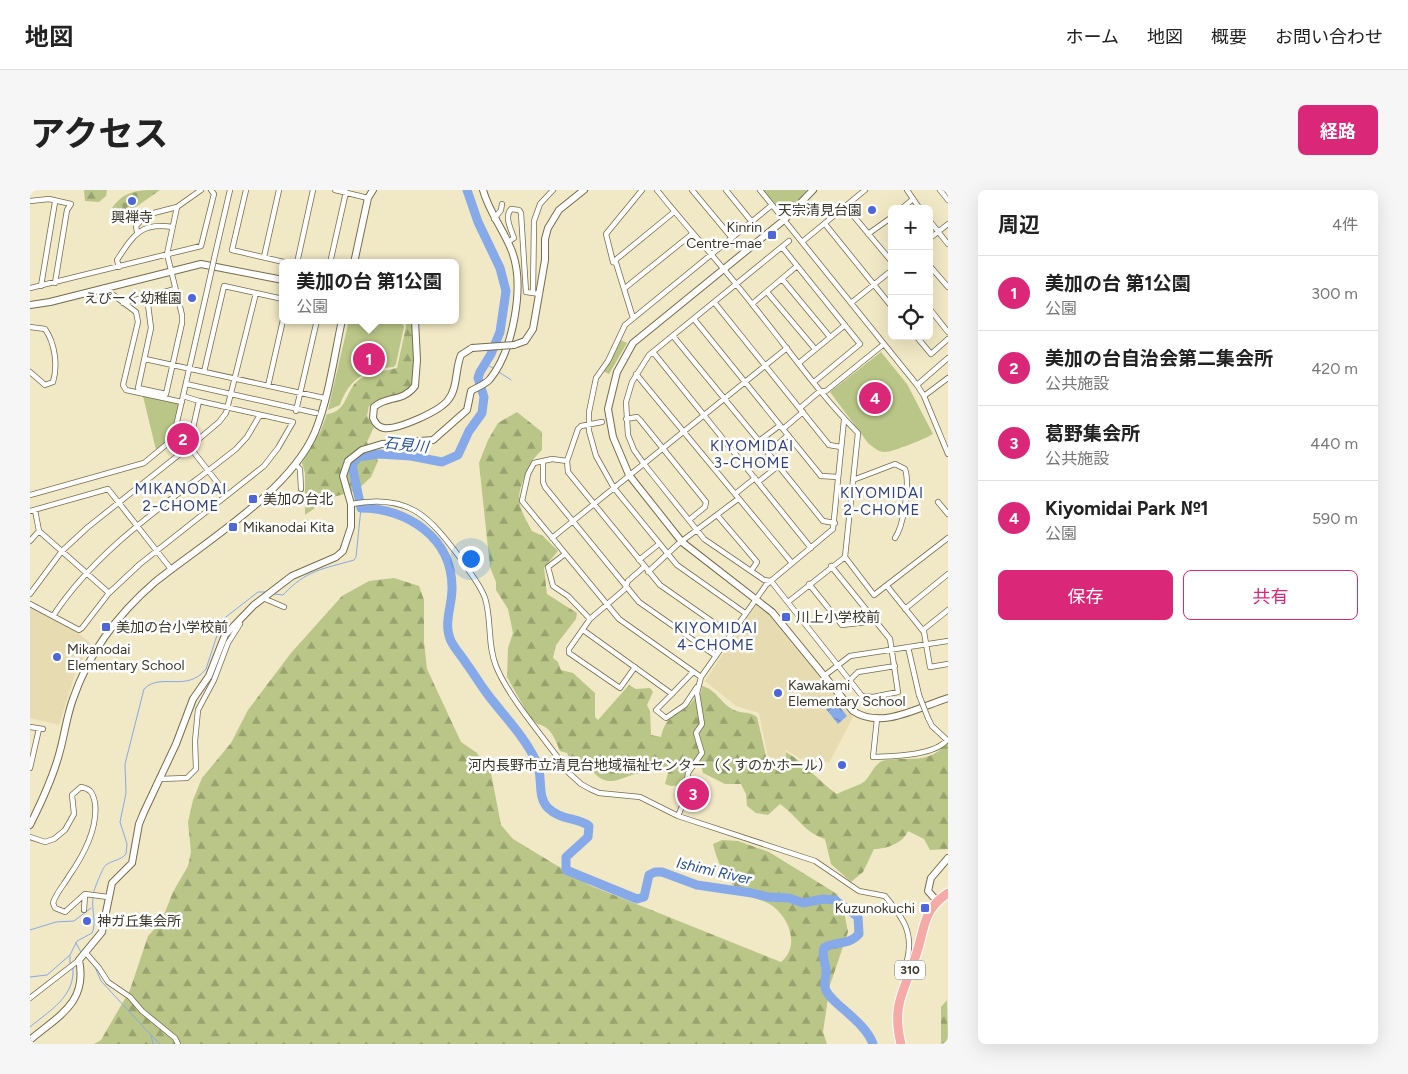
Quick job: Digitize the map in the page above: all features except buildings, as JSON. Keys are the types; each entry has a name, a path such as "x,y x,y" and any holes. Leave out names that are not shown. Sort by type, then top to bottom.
{"highway":[{"name":"310","path":"901,1044 898,1032 898,1008 901,993 916,957 929,911 937,900 948,893"}],"street":[{"path":"137,232 136,226 146,215 177,207 200,190"},
{"path":"30,288 201,246 214,194 211,190"},
{"path":"30,495 144,463 173,439 230,190"},
{"path":"246,190 232,250 279,261"},
{"path":"264,258 279,190"},
{"path":"298,259 313,190"},
{"path":"335,190 368,198"},
{"path":"355,259 368,198 373,190"},
{"path":"30,998 79,960 102,932 106,897 112,884 132,863 139,824 176,744 192,699 209,676 225,635 267,594 292,576 336,557 343,551 352,527 351,504 343,476 348,461 362,450 382,444 433,440 467,410 470,392 484,384 495,369 511,331 517,307 515,267 508,242 494,219 483,190"},
{"path":"536,294 534,221 540,204 554,190"},
{"path":"415,324 418,360 415,386 404,398 381,402 374,407 373,418 380,426 386,428 396,426 438,409 448,400 453,391 461,355 466,350 514,345 524,342 531,334 548,228 559,210 584,190"},
{"path":"634,318 616,263 613,262 606,234 642,190"},
{"path":"657,190 692,234 725,269 820,391 844,420 858,433 845,557 874,595 948,538"},
{"path":"692,190 732,238"},
{"path":"726,190 752,222"},
{"path":"760,190 917,384 924,396 948,454"},
{"path":"813,190 784,220 636,340 623,358 610,393 608,409 613,438 629,476 682,542 709,565 756,598 777,618 853,711 876,719 899,715 948,698"},
{"path":"802,242 865,190"},
{"path":"908,190 917,205"},
{"path":"940,190 948,200"},
{"path":"331,259 346,192"},
{"path":"30,201 49,199 55,202 71,204 67,210 55,283"},
{"path":"906,205 913,199"},
{"path":"41,286 55,202"},
{"path":"494,219 501,210 502,204"},
{"path":"745,612 677,565 659,544 614,488 596,456 588,424 596,378 619,342 620,332 634,318 772,206"},
{"path":"846,206 888,257"},
{"path":"147,297 152,321 138,388 166,394 182,323 167,254 177,207"},
{"path":"508,242 514,238 507,217 508,212 511,209 519,210 521,213 526,292 536,294"},
{"path":"613,262 674,212"},
{"path":"868,234 888,220"},
{"path":"825,224 888,302"},
{"path":"933,236 948,224"},
{"path":"933,225 948,244"},
{"path":"119,267 117,260 137,232 160,226 172,227"},
{"path":"625,288 692,234"},
{"path":"789,241 653,352 636,374 629,390 626,419 634,450 697,532 704,539 764,580 771,581 851,679 862,696 873,697 898,692 890,639 831,566"},
{"path":"782,247 860,344 814,382"},
{"path":"30,305 191,266 209,265 279,279"},
{"path":"752,304 797,266"},
{"path":"933,270 948,287"},
{"path":"851,303 888,273"},
{"path":"782,279 830,337"},
{"path":"204,372 224,286 279,298"},
{"path":"104,288 136,312 138,322 123,385 126,390 182,402"},
{"path":"123,302 175,289"},
{"path":"767,292 815,350"},
{"path":"30,594 62,551 118,501 219,422 229,408 256,293"},
{"path":"714,302 830,445 841,447"},
{"path":"933,313 948,332"},
{"path":"694,319 821,476 838,477"},
{"path":"268,386 282,324"},
{"path":"296,410 316,324"},
{"path":"30,825 50,784 73,700 99,645 119,617 138,597 271,492 296,465 314,432 341,324"},
{"path":"799,363 845,325"},
{"path":"30,327 45,329 49,334 54,349 55,375 53,382 45,385 30,372"},
{"path":"673,336 759,442 781,427 820,391 826,391 884,344"},
{"path":"919,340 931,354 948,339"},
{"path":"552,538 787,348"},
{"path":"653,352 811,548"},
{"path":"917,384 948,358"},
{"path":"144,359 324,398"},
{"path":"636,374 792,563"},
{"path":"924,396 948,378"},
{"path":"186,384 316,413"},
{"path":"30,604 79,630 108,593 157,551 264,466 278,448 293,421 229,408 183,396"},
{"path":"199,401 189,446 227,495"},
{"path":"53,616 86,572 138,526 242,443 260,415"},
{"path":"626,419 637,417 708,504 689,520"},
{"path":"693,672 656,710 666,718 685,705 701,677 745,612 771,581 833,529 844,420"},
{"path":"602,422 581,426 578,429 567,461 568,472 660,585 730,634"},
{"path":"788,435 768,452 823,521 835,523"},
{"path":"169,442 178,455"},
{"path":"567,461 552,459 534,463 530,469 522,501 619,619 701,677"},
{"path":"543,461 543,482 545,487 639,602 716,656"},
{"path":"853,480 894,464 905,469 907,478 903,520 895,538"},
{"path":"296,465 300,469 302,489"},
{"path":"648,572 682,542 718,515 757,480 778,466"},
{"path":"108,593 39,530 32,510 108,489 172,569"},
{"path":"351,504 374,500 404,506 422,514 435,525 480,586 485,599 495,665 504,682 574,778 581,784 599,792 640,797 678,816 815,861 859,891 885,896 908,931 911,944 906,961 911,968"},
{"path":"938,502 948,514"},
{"path":"718,515 758,562 751,571"},
{"path":"30,541 39,530"},
{"path":"639,560 659,544"},
{"path":"565,554 548,566 553,586 568,596 590,619"},
{"path":"788,602 831,566 845,557"},
{"path":"635,667 620,688 569,653 569,650 590,619 625,589 626,585 644,567"},
{"path":"905,609 948,574"},
{"path":"810,584 842,625 875,621"},
{"path":"887,586 922,630 930,667 948,664"},
{"path":"267,594 284,607"},
{"path":"922,630 948,610"},
{"path":"159,779 187,778 196,769 194,741 198,710 214,680 228,643 240,624 225,635"},
{"path":"583,630 672,694"},
{"path":"824,676 850,656 948,641"},
{"path":"876,719 873,757 913,754 941,746 947,740 932,726 928,718 919,695 908,647"},
{"path":"851,679 858,672 895,666"},
{"path":"678,816 685,799 686,778 702,753 696,733 702,724 697,687"},
{"path":"30,726 41,729 30,768"},
{"path":"30,837 45,842 54,839 72,820 74,814 72,794 75,790 81,787 92,792 95,807 91,833 84,851 54,899 54,906 61,912 65,912 88,894 106,897"},
{"path":"937,900 928,891 929,884 948,858"},
{"path":"84,910 88,894"},
{"path":"85,952 100,968 108,982 130,997 142,1011 171,1034 178,1044"},
{"path":"30,1040 74,1002 81,980 79,960"}],"shaded area":[{"name":"Kawakami Elementary School","path":"756,603 770,613 854,715 829,763 810,757 801,759 786,750 784,767 770,768 759,713 736,706 705,681"},
{"name":"Mikanodai Elementary School","path":"30,607 76,631 91,644 76,671 59,725 30,718"}],"green space":[{"path":"84,190 107,190 106,196 99,202 85,201"},
{"name":"興禅寺","path":"145,190 160,190 133,209 133,213 127,218 112,208 127,194"},
{"path":"763,190 807,190 788,211 782,213"},
{"path":"348,324 402,324 404,327 394,367 375,370 360,377 348,388 340,405 328,410"},
{"path":"407,324 410,324 413,326 415,362 413,381 410,388 397,396 369,406 367,416 374,427 367,442 378,461 371,477 356,491 329,498 305,515 305,473 302,463 321,430 327,414 334,412 343,405 351,388 360,379 373,373 397,368"},
{"path":"621,340 627,343 609,374 603,371"},
{"path":"881,352 907,384 933,434 895,450 885,452 878,450 868,443 830,392"},
{"path":"143,396 178,403 179,405 172,438 156,450"},
{"path":"517,412 542,432 542,450 528,468 520,492 520,504 524,517 532,531 543,536 558,551 544,568 547,594 577,613 576,619 556,645 553,658 558,662 561,670 573,673 595,693 595,717 598,720 629,685 636,689 650,688 653,692 647,705 650,711 651,735 661,737 667,721 687,707 701,693 702,686 711,690 734,710 757,717 769,769 785,768 786,752 837,794 863,783 882,761 921,758 934,754 940,750 948,736 948,849 930,850 924,839 908,831 898,842 884,848 874,849 863,872 851,882 831,864 825,839 812,833 780,804 768,815 756,813 747,806 746,794 741,784 725,784 703,773 701,764 688,766 683,785 671,786 665,784 668,773 654,769 617,780 607,781 597,776 591,770 582,772 573,768 567,753 560,751 549,730 537,724 529,716 507,677 508,648 513,633 508,609 496,590 496,582 490,567 479,463 488,440 498,423"},
{"path":"394,578 419,586 424,600 424,642 427,669 461,742 477,753 491,773 501,825 513,839 589,885 781,962 791,946 789,928 785,919 771,905 746,895 731,883 721,868 713,844 722,840 738,841 769,852 837,894 843,906 848,932 830,985 823,1032 827,1044 94,1044 101,1040 130,990 148,936 161,922 173,892 188,866 191,852 188,822 193,800 202,778 231,743 248,710 291,653 342,596 369,581"},
{"path":"947,1000 948,1044 941,1044 941,1007"}],"water":[{"path":"835,701 847,716 838,724 826,709"}],"waterway":[{"name":"Ishimi River","path":"467,190 478,222 500,268 506,291 500,332 478,378 484,397 482,413 469,431 458,455 442,462 411,456 379,454 358,457 352,465 361,508 395,513 410,520 424,529 436,541 445,555 450,571 452,589 448,628 454,647 532,753 540,773 541,792 544,803 558,815 580,821 589,826 588,837 566,857 566,870 637,899 644,897 649,875 655,872 662,872 697,885 768,897 789,898 803,903 823,899 835,900 858,917 859,934 850,941 832,944 824,948 825,987 832,999 862,1027 873,1044"},
{"path":"485,364 493,368"},
{"path":"499,372 511,380"},
{"path":"274,594 283,595 307,575 354,560 356,557 361,508"},
{"path":"93,894 105,866 126,854 127,844 120,822 126,793 125,764 144,689 158,682 191,680 199,676 206,669 222,620 258,592 267,592"},
{"path":"30,977 47,975 70,955 77,941 92,933 94,925 93,898"},
{"path":"30,930 56,922 74,921 91,908"},
{"path":"76,943 81,952"},
{"path":"70,956 70,963"},
{"path":"86,957 95,967 101,981 151,1035 153,1044"},
{"path":"30,1027 53,1009 66,995 73,978 73,968"},
{"path":"152,1036 160,1044"}],"place":[{"name":"興禅寺","path":"132,201"},
{"name":"天宗清見台園","path":"872,210"},
{"name":"Kinrin Centre-mae","path":"772,235"},
{"name":"えぴーく幼稚園","path":"192,298"},
{"name":"美加の台 第1公園","path":"369,359"},
{"name":"Kiyomidai Park №1","path":"875,398"},
{"name":"美加の台自治会第二集会所","path":"183,439"},
{"name":"美加の台北","path":"253,499"},
{"name":"Mikanodai Kita","path":"233,527"},
{"name":"川上小学校前","path":"786,617"},
{"name":"美加の台小学校前","path":"106,627"},
{"name":"Mikanodai Elementary School","path":"57,657"},
{"name":"Kawakami Elementary School","path":"778,693"},
{"name":"河内長野市立清見台地域福祉センター（くすのかホール）","path":"842,765"},
{"name":"葛野集会所","path":"693,794"},
{"name":"Kuzunokuchi","path":"925,908"},
{"name":"神ガ丘集会所","path":"87,921"}],"district":[{"name":"KIYOMIDAI 3-CHOME","path":"752,454"},
{"name":"MIKANODAI 2-CHOME","path":"181,498"},
{"name":"KIYOMIDAI 2-CHOME","path":"882,502"},
{"name":"KIYOMIDAI 4-CHOME","path":"716,636"}],"water label":[{"name":"石見川","path":"406,445"}]}
